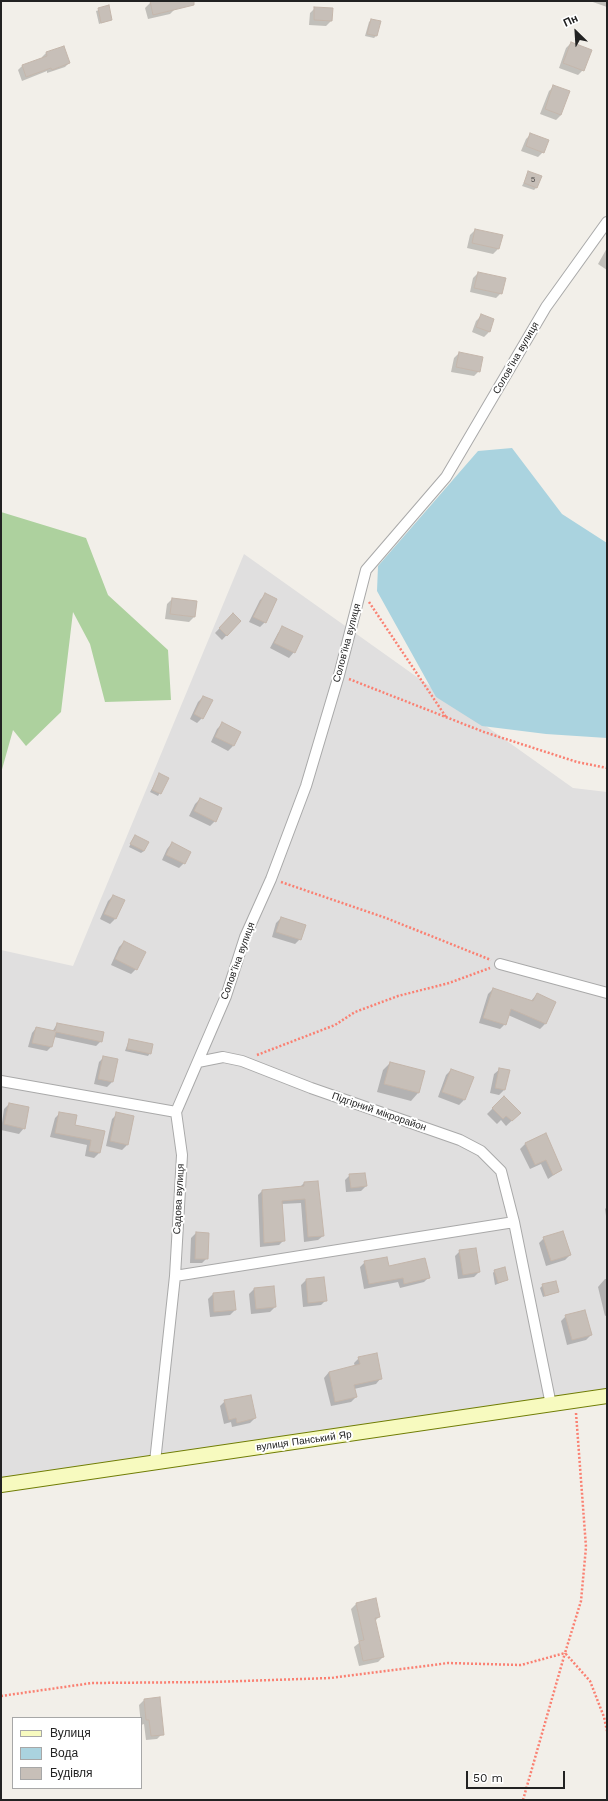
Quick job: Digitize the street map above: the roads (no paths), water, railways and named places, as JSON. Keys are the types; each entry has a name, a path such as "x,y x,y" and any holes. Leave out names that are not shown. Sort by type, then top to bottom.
{"street":[{"name":"Солов'їна вулиця","path":"176,1112 226,996 245,937 271,879 306,786 340,675 366,570 446,477 546,307 607,222"},
{"path":"500,964 607,993"},
{"name":"Підгірний мікрорайон","path":"198,1062 224,1057 242,1061 311,1088 460,1140 481,1151 501,1171 514,1222 551,1405"},
{"path":"1,1081 176,1112"},
{"name":"Садова вулиця","path":"155,1462 175,1276 182,1155 176,1112"},
{"path":"175,1276 514,1222"},
{"name":"вулиця Панський Яр","path":"1,1485 607,1396"}],"water":[{"path":"512,448 562,514 607,543 607,738 546,734 482,726 436,697 377,591 378,566 478,451"}]}
